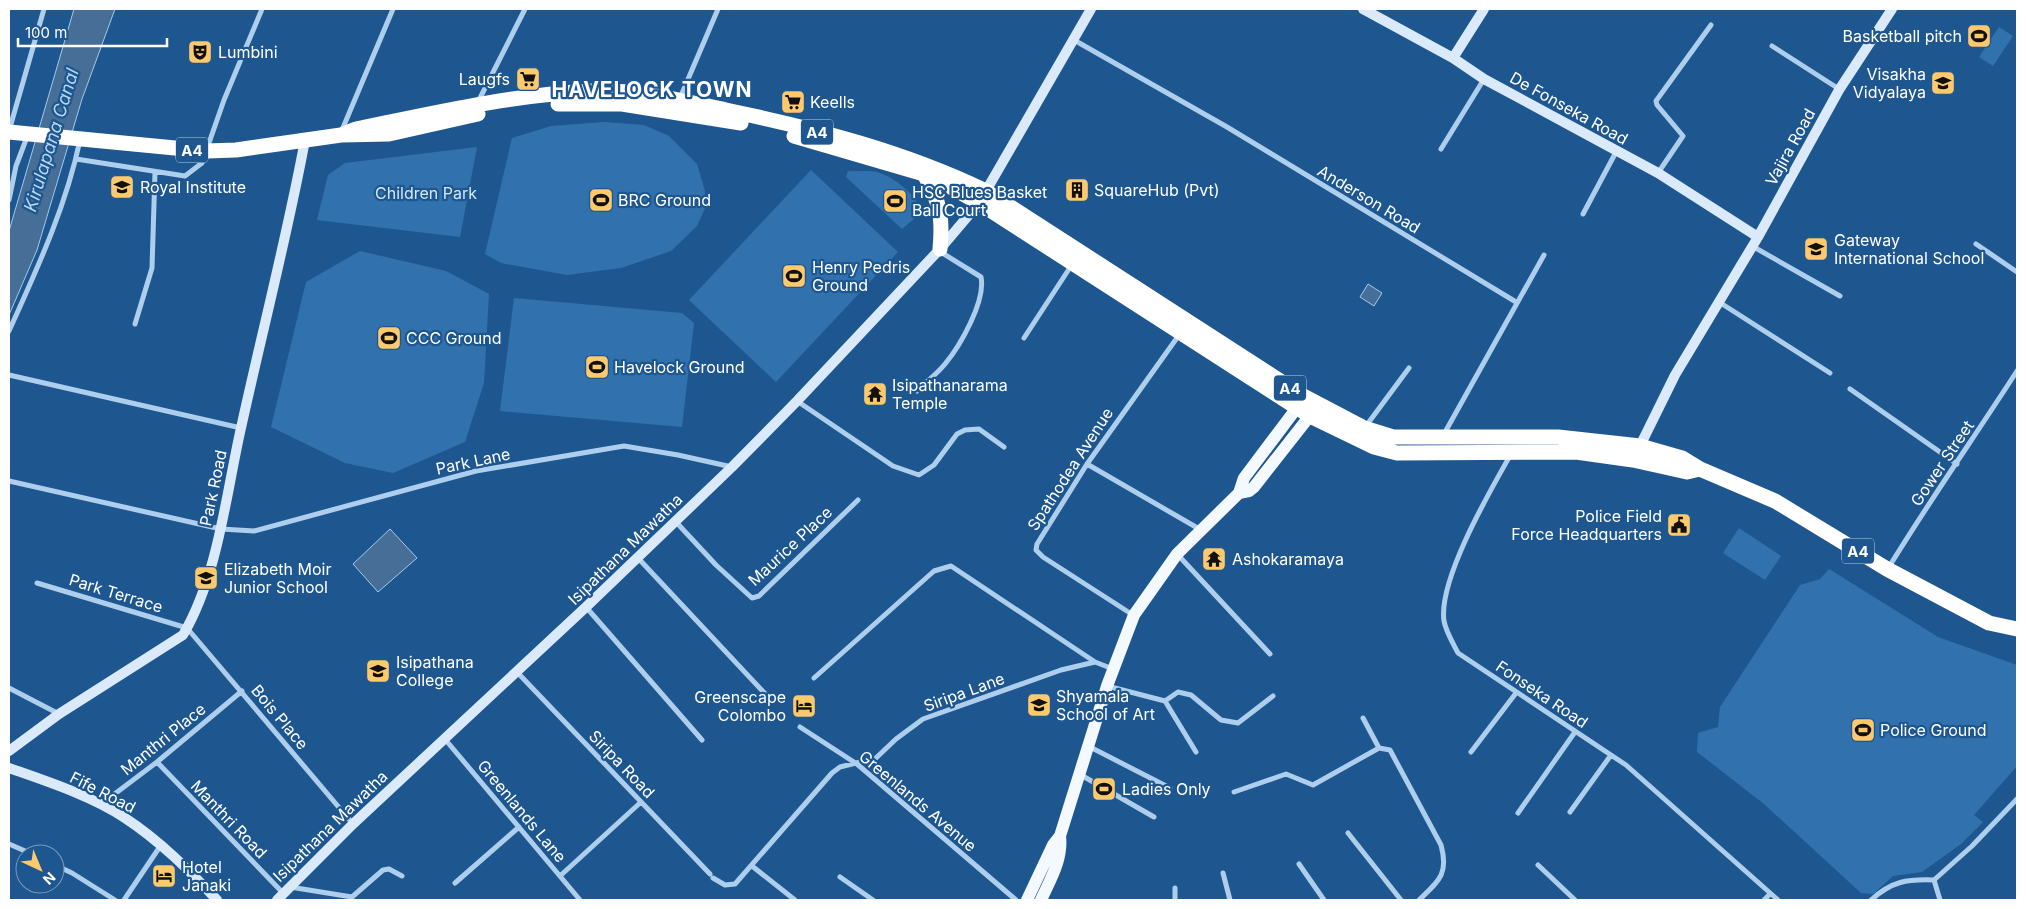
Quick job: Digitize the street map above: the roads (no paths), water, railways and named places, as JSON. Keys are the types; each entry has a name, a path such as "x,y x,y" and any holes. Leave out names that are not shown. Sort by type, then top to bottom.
{"highway":[{"name":"A4","path":"9,132 206,151 236,150 341,134 356,129 519,98 593,91 642,94 679,101 756,117 858,142 940,169 1374,447 1397,453 1636,453"},
{"name":"A4","path":"341,134 389,134 482,113 533,106 593,102 622,104 732,121 777,131 924,174 982,197 1073,263 1181,333 1308,406 1393,437 1441,439 1558,437 1636,453 1687,472 1700,469 1775,501 1888,569 1989,623 2017,629"},
{"path":"924,174 938,198 942,228 939,250"}],"main road":[{"name":"Isipathana Mawatha","path":"283,893 516,670 676,522 797,402 939,250 982,197 1091,9"},
{"name":"De Fonseka Road","path":"1363,9 1453,58 1484,79 1658,173 1755,241"},
{"path":"1453,58 1484,9"},
{"name":"Vajira Road","path":"1636,453 1675,375 1755,241 1839,90 1889,10"},
{"name":"Park Road","path":"9,751 59,714 183,634 187,628 221,530 241,428 305,140"},
{"path":"1027,900 1053,845 1060,836 1107,686 1134,616 1177,554 1239,492 1249,491 1254,487 1308,406"},
{"name":"Fife Road","path":"9,768 47,781 124,817 161,845 218,900"},
{"path":"1041,900 1058,860 1061,848 1060,836"}],"street":[{"path":"9,132 44,9"},
{"path":"76,159 184,176 202,163 224,100 262,9"},
{"path":"341,134 393,9"},
{"path":"477,105 525,9"},
{"path":"679,101 718,9"},
{"path":"1658,173 1683,136 1657,106 1656,101 1711,25"},
{"name":"Anderson Road","path":"1073,39 1228,127 1516,302"},
{"path":"1772,46 1839,90"},
{"path":"1441,149 1484,79"},
{"path":"9,200 16,166 32,134"},
{"path":"9,331 45,253 76,159 79,139"},
{"path":"1583,214 1616,152"},
{"path":"135,324 152,268 154,172"},
{"name":"De Fonseka Road","path":"1755,241 1840,296"},
{"path":"1976,244 2017,272"},
{"path":"917,391 945,365 964,336 978,303 982,284 980,277 939,250"},
{"path":"1441,439 1544,255"},
{"path":"1024,338 1073,263"},
{"path":"1719,302 1830,373"},
{"name":"Spathodea Avenue","path":"1134,616 1036,550 1037,544 1087,464 1181,333"},
{"path":"1364,428 1410,368"},
{"name":"Gower Street","path":"1888,569 1936,492 1957,464 2017,370"},
{"path":"9,375 241,428"},
{"path":"1850,389 1957,464"},
{"path":"797,402 893,466 919,475 934,465 957,434 964,430 979,430 1004,446"},
{"name":"Park Lane","path":"9,482 221,530 254,531 476,471 624,446 678,454 732,467"},
{"name":"Fonseka Road","path":"1513,452 1484,502 1460,553 1445,602 1444,621 1450,638 1458,652 1516,693 1626,765 1778,900"},
{"path":"1087,464 1201,530"},
{"name":"Maurice Place","path":"676,522 716,565 752,598 759,596 858,500"},
{"path":"1177,554 1270,654"},
{"path":"638,558 769,698"},
{"path":"814,678 934,571 951,566 1095,662 1114,670"},
{"name":"Park Terrace","path":"37,583 187,628"},
{"path":"586,607 702,740"},
{"name":"Bois Place","path":"187,628 353,824"},
{"name":"Siripa Lane","path":"725,886 735,884 832,773 840,767 876,758 896,739 924,719 1061,670 1095,662"},
{"name":"Siripa Road","path":"516,670 712,876 725,886"},
{"path":"1107,686 1165,701 1196,752"},
{"path":"9,688 59,714"},
{"name":"Manthri Place","path":"100,805 157,762 242,691"},
{"path":"1165,701 1178,692 1191,695 1220,720 1238,723 1273,696"},
{"path":"1471,752 1516,693"},
{"path":"1363,718 1379,748"},
{"name":"Greenlands Avenue","path":"800,727 857,764 1016,900"},
{"path":"1518,813 1575,732"},
{"name":"Greenlands Lane","path":"444,738 580,900"},
{"path":"1088,746 1170,788"},
{"path":"1234,792 1286,774 1313,785 1379,748 1390,750 1442,845 1445,860 1444,871 1436,883 1419,900"},
{"path":"1570,812 1611,755"},
{"name":"Manthri Road","path":"157,762 283,893"},
{"path":"1080,775 1154,817"},
{"path":"1871,900 1885,887 1911,879 1934,880 1972,846 2017,799"},
{"path":"560,876 641,802"},
{"path":"455,882 519,827"},
{"path":"1348,833 1401,900"},
{"path":"124,900 161,845"},
{"path":"1299,864 1324,900"},
{"path":"752,866 795,900"},
{"path":"1538,866 1575,900"},
{"path":"65,870 115,900"},
{"path":"283,893 352,898 383,870 389,870 402,876"},
{"path":"1223,873 1230,900"},
{"path":"840,877 873,900"},
{"path":"1934,880 1940,900"},
{"path":"1175,888 1175,900"},
{"path":"1764,900 1770,894"}],"water":[{"name":"Kirulapana Canal","path":"74,9 115,9 82,99 37,250 9,315 9,231"},
{"path":"1368,284 1382,293 1374,306 1360,297"},
{"path":"390,529 417,558 378,592 353,564"}],"place":[{"name":"Basketball pitch","path":"1979,36"},
{"name":"Lumbini","path":"200,52"},
{"name":"Laugfs","path":"528,79"},
{"name":"Visakha Vidyalaya","path":"1943,83"},
{"name":"Keells","path":"793,102"},
{"name":"Royal Institute","path":"122,187"},
{"name":"SquareHub (Pvt)","path":"1077,190"},
{"name":"BRC Ground","path":"601,200"},
{"name":"HSC Blues Basket Ball Court","path":"895,201"},
{"name":"Gateway International School","path":"1816,249"},
{"name":"Henry Pedris Ground","path":"794,276"},
{"name":"CCC Ground","path":"389,338"},
{"name":"Havelock Ground","path":"597,367"},
{"name":"Isipathanarama Temple","path":"875,394"},
{"name":"Police Field Force Headquarters","path":"1679,525"},
{"name":"Ashokaramaya","path":"1214,559"},
{"name":"Elizabeth Moir Junior School","path":"206,578"},
{"name":"Isipathana College","path":"378,671"},
{"name":"Shyamala School of Art","path":"1039,705"},
{"name":"Greenscape Colombo","path":"804,706"},
{"name":"Police Ground","path":"1863,730"},
{"name":"Ladies Only","path":"1104,789"},
{"name":"Hotel Janaki","path":"164,876"}],"district":[{"name":"HAVELOCK TOWN","path":"652,89"}],"park label":[{"name":"Children Park","path":"426,193"}]}
